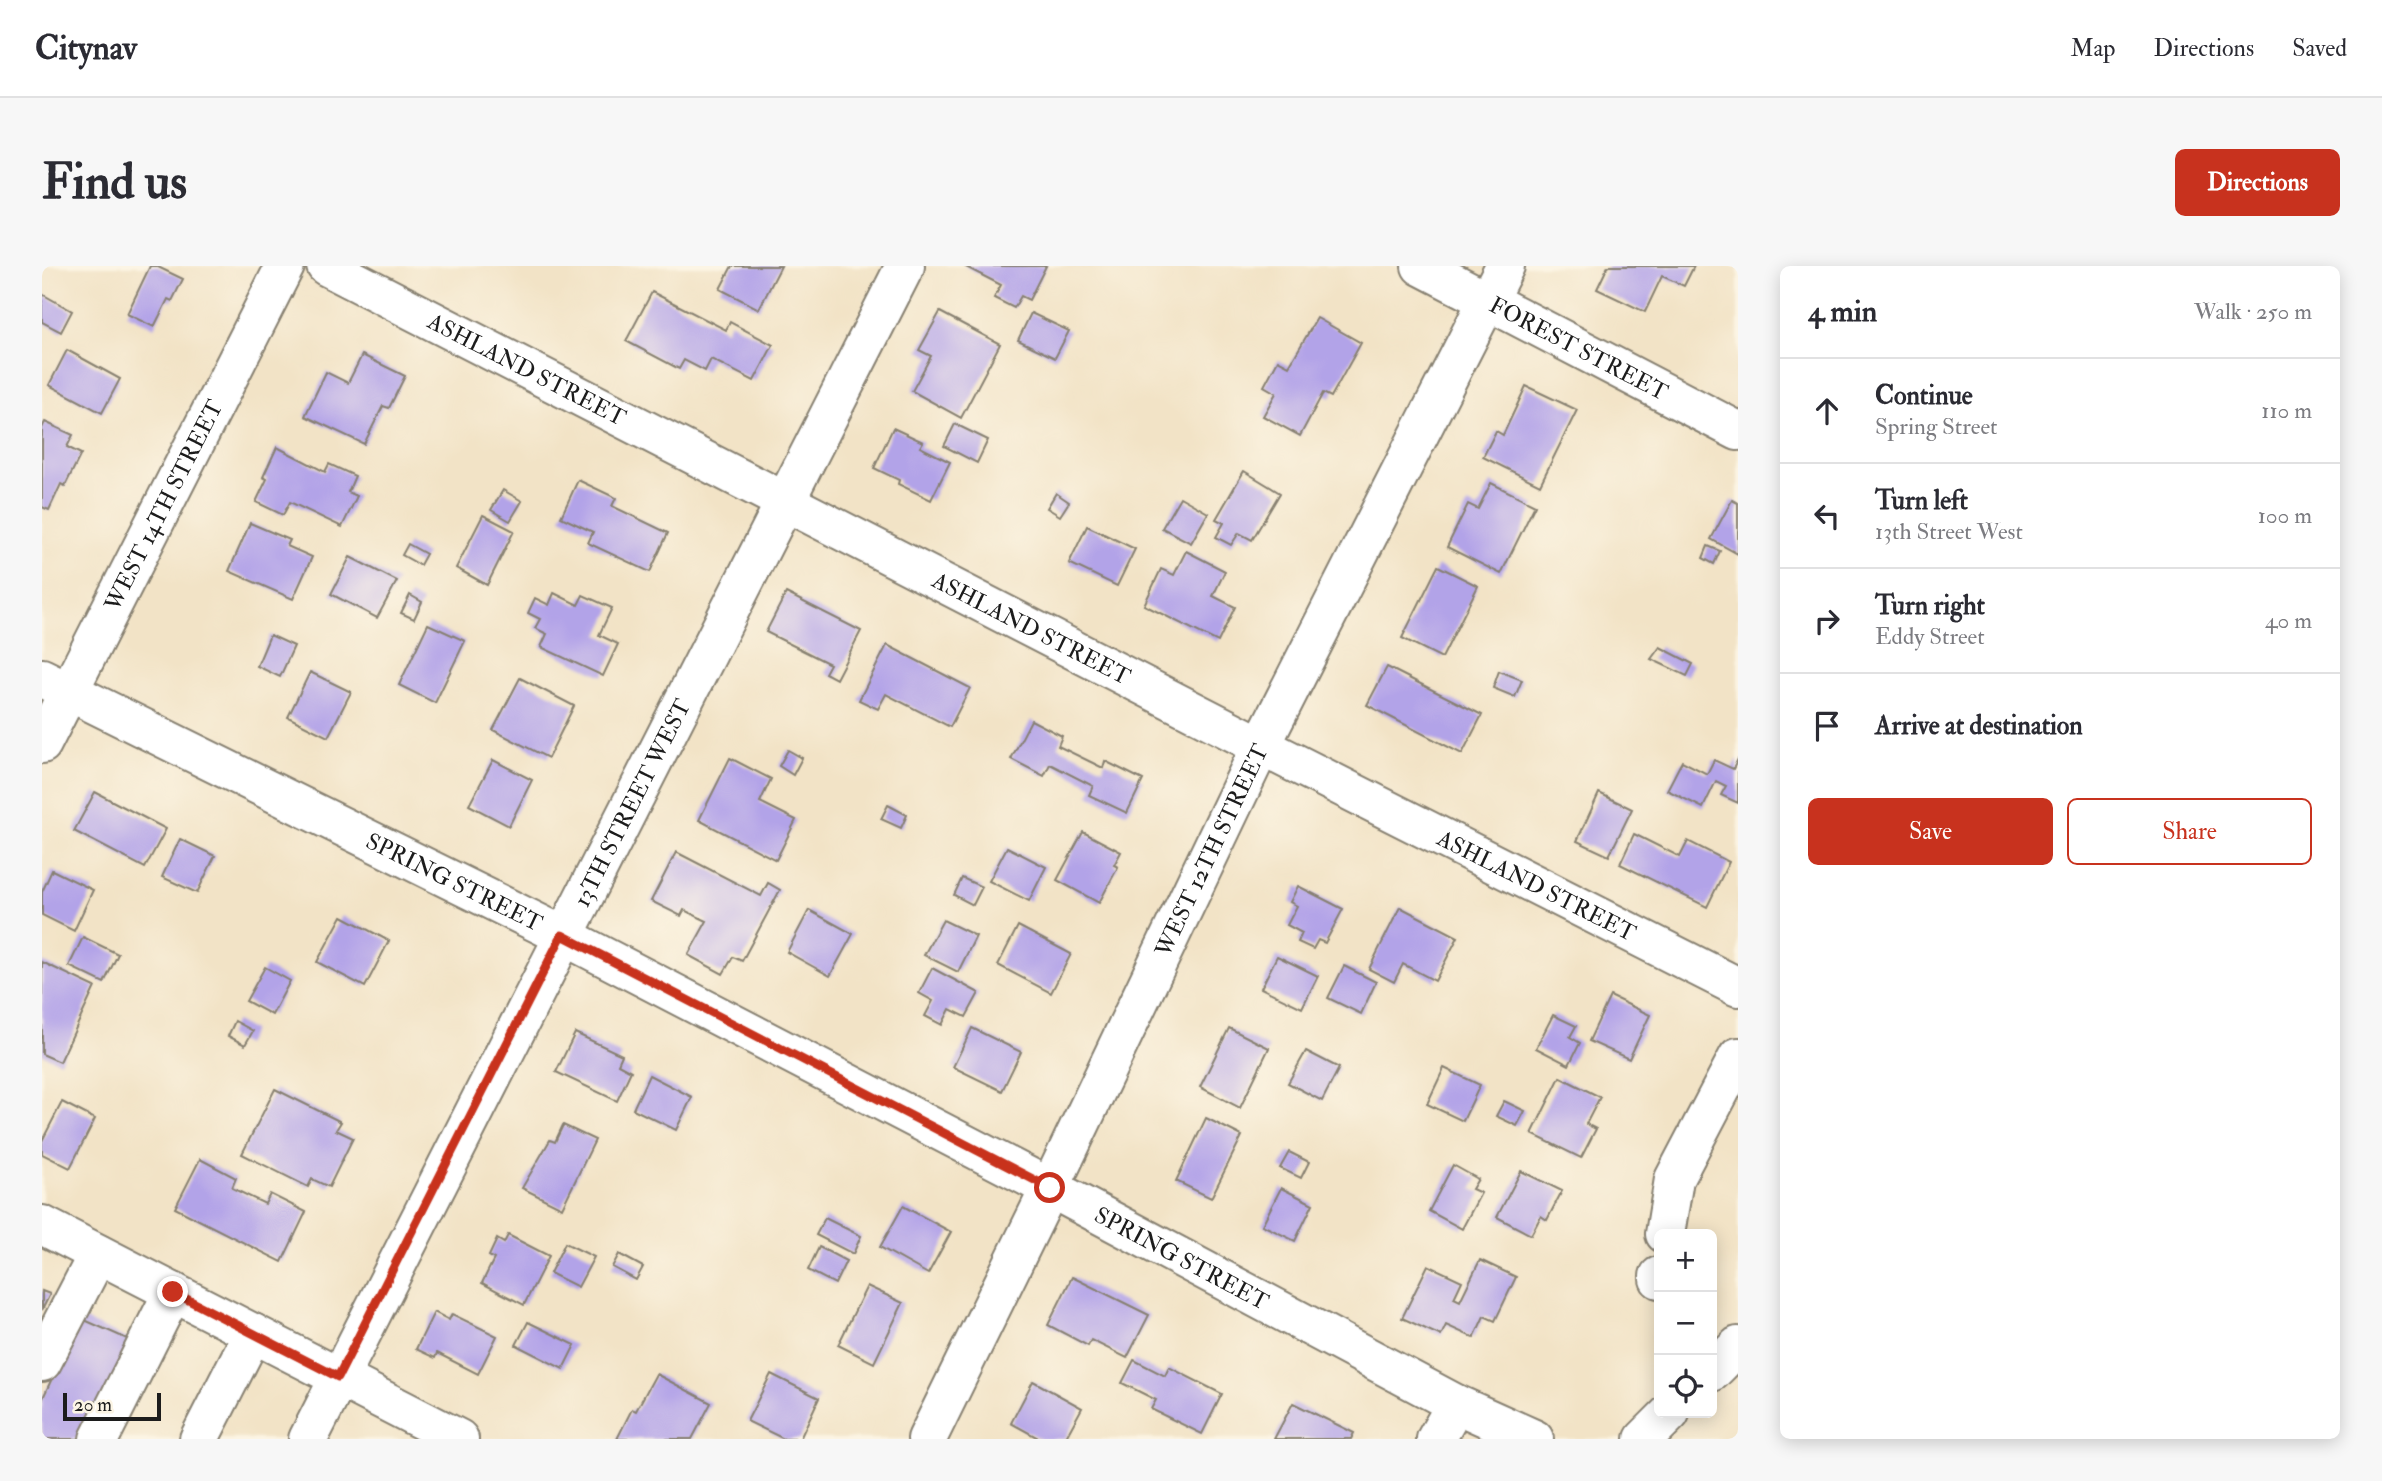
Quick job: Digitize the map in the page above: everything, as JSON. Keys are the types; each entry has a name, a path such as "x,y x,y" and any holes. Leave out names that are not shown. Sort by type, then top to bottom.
{"main road":[{"name":"WEST 14TH STREET","path":"42,744 55,685 285,266"},
{"name":"ASHLAND STREET","path":"326,266 1261,746 1738,987"},
{"name":"13TH STREET WEST","path":"308,1439 562,935 905,266"},
{"name":"FOREST STREET","path":"1422,266 1738,431"},
{"name":"WEST 12TH STREET","path":"927,1439 1261,746 1505,266"},
{"name":"SPRING STREET","path":"55,685 562,935 1050,1188 1456,1404 1534,1439"},
{"path":"1666,1229 1674,1179 1738,1057"},
{"path":"42,1225 459,1439"},
{"path":"42,1362 98,1254"},
{"path":"99,1439 173,1292"},
{"path":"199,1439 253,1333"},
{"path":"1717,1367 1738,1346"},
{"path":"1436,1439 1456,1404"},
{"path":"1644,1439 1665,1418"}],"building":[{"path":"150,266 156,266 183,279 172,301 168,299 154,327 127,314"},
{"path":"732,266 781,266 759,309 720,289"},
{"path":"964,266 1046,266 1029,300 1021,296 1014,308 994,298 1001,285"},
{"path":"1608,266 1694,266 1684,286 1662,276 1645,312 1597,289"},
{"path":"652,292 726,330 730,322 773,345 754,381 711,359 705,371 684,360 679,369 626,341"},
{"path":"42,294 72,311 61,332 42,322"},
{"path":"940,312 1000,344 961,418 912,391 931,356 919,350"},
{"path":"1031,313 1069,331 1055,358 1018,340"},
{"path":"1317,318 1361,343 1331,397 1323,393 1300,436 1263,416 1276,393 1264,386 1278,360 1289,366"},
{"path":"67,350 120,379 102,413 49,385"},
{"path":"362,355 405,376 389,408 383,406 364,444 305,416 326,372 348,383"},
{"path":"1526,386 1577,410 1540,485 1483,457 1496,431 1503,435"},
{"path":"45,422 73,435 67,447 81,454 65,486 61,484 49,510 42,507 42,428"},
{"path":"955,424 988,440 977,463 944,446"},
{"path":"893,428 923,442 920,447 950,462 931,500 898,484 899,480 874,468"},
{"path":"277,447 325,472 329,464 355,476 348,492 357,496 342,527 290,502 283,515 256,502 267,479 263,477"},
{"path":"1244,471 1280,493 1252,540 1239,533 1231,545 1216,537 1224,523 1216,519"},
{"path":"578,480 616,498 612,506 668,533 650,572 588,543 593,532 561,517"},
{"path":"1491,483 1535,505 1501,574 1447,547 1468,504 1478,509"},
{"path":"503,490 522,501 510,521 491,510"},
{"path":"1056,493 1069,502 1060,516 1047,508"},
{"path":"1180,497 1208,513 1191,543 1162,528"},
{"path":"1732,500 1738,503 1738,554 1711,539"},
{"path":"483,515 514,531 487,585 456,568"},
{"path":"250,523 290,540 287,546 312,557 293,599 229,571"},
{"path":"1087,526 1135,549 1117,586 1069,563"},
{"path":"408,544 426,554 420,565 402,555"},
{"path":"1708,546 1720,551 1714,564 1703,558"},
{"path":"1186,551 1225,571 1213,596 1235,607 1218,642 1144,605 1161,569 1174,575"},
{"path":"350,557 397,581 377,618 331,594"},
{"path":"1438,566 1478,586 1442,658 1402,638"},
{"path":"554,593 578,605 583,595 612,608 599,635 618,644 603,676 541,647 547,634 535,628 540,619 528,613 535,598 549,605"},
{"path":"786,593 861,631 836,679 825,673 830,664 766,632"},
{"path":"410,595 422,602 414,619 401,613"},
{"path":"428,624 465,641 435,703 399,685"},
{"path":"270,635 294,646 280,677 257,666"},
{"path":"887,645 970,688 950,727 886,694 878,709 859,700"},
{"path":"1660,647 1693,664 1687,676 1651,659"},
{"path":"1387,667 1482,715 1462,754 1367,705"},
{"path":"1499,671 1522,680 1515,697 1493,688"},
{"path":"310,672 351,692 328,737 288,717"},
{"path":"520,678 574,706 548,758 493,730"},
{"path":"1031,720 1062,736 1058,746 1103,768 1105,761 1143,780 1127,813 1089,795 1093,786 1050,764 1044,776 1011,759"},
{"path":"788,750 802,758 793,775 779,766"},
{"path":"730,758 771,779 760,802 796,820 776,860 699,820"},
{"path":"1738,759 1738,803 1721,795 1726,786 1716,781 1703,808 1667,790 1682,761 1707,774 1714,760 1733,769"},
{"path":"493,760 532,780 509,826 469,805"},
{"path":"95,792 166,829 145,868 74,831"},
{"path":"1599,793 1632,809 1609,856 1577,841"},
{"path":"888,805 907,815 901,828 881,819"},
{"path":"1083,832 1121,852 1114,865 1118,867 1099,903 1057,880"},
{"path":"1634,834 1680,857 1688,841 1729,862 1707,907 1620,864"},
{"path":"180,839 215,856 197,893 162,877"},
{"path":"1007,847 1046,867 1029,901 989,881"},
{"path":"676,852 761,896 768,883 780,890 742,961 733,957 723,974 688,955 707,921 684,910 681,916 651,901"},
{"path":"52,870 93,890 74,931 42,915 42,892"},
{"path":"962,878 982,887 973,905 954,895"},
{"path":"1298,886 1343,909 1325,943 1318,940 1313,949 1298,942 1302,933 1287,925 1297,906 1290,902"},
{"path":"1400,907 1458,937 1435,981 1403,964 1394,982 1369,969"},
{"path":"809,910 853,934 830,976 787,952"},
{"path":"342,916 389,941 365,987 317,962"},
{"path":"943,920 976,936 958,972 924,955"},
{"path":"1018,926 1071,954 1051,993 998,965"},
{"path":"83,937 118,954 104,983 69,966"},
{"path":"1277,956 1318,976 1302,1008 1261,988"},
{"path":"42,962 95,987 60,1062 42,1054"},
{"path":"1344,966 1376,982 1361,1014 1328,998"},
{"path":"265,967 290,981 272,1015 246,1001"},
{"path":"932,968 979,993 966,1017 950,1009 942,1025 925,1016 933,1001 919,993"},
{"path":"1610,996 1650,1015 1629,1059 1589,1041"},
{"path":"1553,1015 1576,1026 1570,1037 1580,1043 1569,1065 1536,1048"},
{"path":"235,1021 253,1031 245,1045 228,1036"},
{"path":"972,1028 1021,1052 1002,1091 953,1067"},
{"path":"1229,1028 1269,1048 1240,1108 1200,1087"},
{"path":"575,1033 622,1055 618,1064 631,1071 617,1101 556,1072"},
{"path":"1306,1051 1339,1068 1322,1101 1288,1083"},
{"path":"1444,1068 1480,1085 1463,1121 1427,1104"},
{"path":"649,1075 692,1097 676,1130 633,1109"},
{"path":"1560,1077 1600,1097 1586,1124 1596,1129 1581,1158 1532,1134"},
{"path":"275,1089 341,1122 336,1130 353,1138 329,1187 312,1179 308,1187 242,1154"},
{"path":"1504,1101 1525,1111 1517,1126 1496,1116"},
{"path":"62,1102 95,1119 70,1168 42,1154 42,1141"},
{"path":"1206,1118 1242,1136 1211,1198 1176,1181"},
{"path":"563,1125 595,1140 562,1208 522,1188 550,1140 555,1142"},
{"path":"1289,1152 1309,1162 1301,1178 1280,1168"},
{"path":"200,1159 236,1178 232,1188 265,1204 270,1194 306,1212 282,1262 175,1208"},
{"path":"1453,1165 1478,1179 1472,1189 1481,1193 1462,1229 1429,1211"},
{"path":"1521,1171 1562,1191 1547,1220 1541,1216 1531,1235 1497,1217"},
{"path":"1281,1188 1313,1204 1295,1241 1262,1225"},
{"path":"903,1206 951,1232 928,1274 880,1247"},
{"path":"825,1218 861,1236 853,1254 816,1235"},
{"path":"508,1235 549,1256 524,1305 482,1283 494,1259 489,1256 497,1239 504,1243"},
{"path":"565,1243 594,1257 578,1287 550,1273"},
{"path":"819,1247 846,1261 835,1284 808,1270"},
{"path":"619,1254 643,1267 636,1280 612,1267"},
{"path":"1480,1260 1516,1277 1495,1321 1484,1316 1474,1338 1446,1325 1441,1336 1402,1318 1428,1265 1462,1281 1454,1298 1460,1301"},
{"path":"1072,1277 1149,1315 1127,1358 1091,1340 1088,1346 1048,1325"},
{"path":"867,1286 903,1303 874,1363 838,1345"},
{"path":"42,1291 50,1294 42,1310"},
{"path":"434,1312 449,1320 452,1314 497,1336 478,1374 437,1353 435,1358 416,1349"},
{"path":"80,1318 134,1342 88,1439 42,1439 42,1400"},
{"path":"528,1322 575,1345 563,1369 516,1345"},
{"path":"1134,1360 1165,1376 1169,1367 1222,1394 1202,1434 1151,1409 1156,1400 1122,1383"},
{"path":"656,1374 711,1403 692,1439 617,1439 632,1409 636,1411"},
{"path":"771,1374 819,1398 800,1439 784,1439 747,1421"},
{"path":"1033,1381 1082,1408 1065,1439 1040,1439 1011,1423"},
{"path":"1293,1403 1354,1433 1351,1439 1274,1439"}],"route":[{"path":"173,1292 338,1377 562,935 1050,1188"}]}
